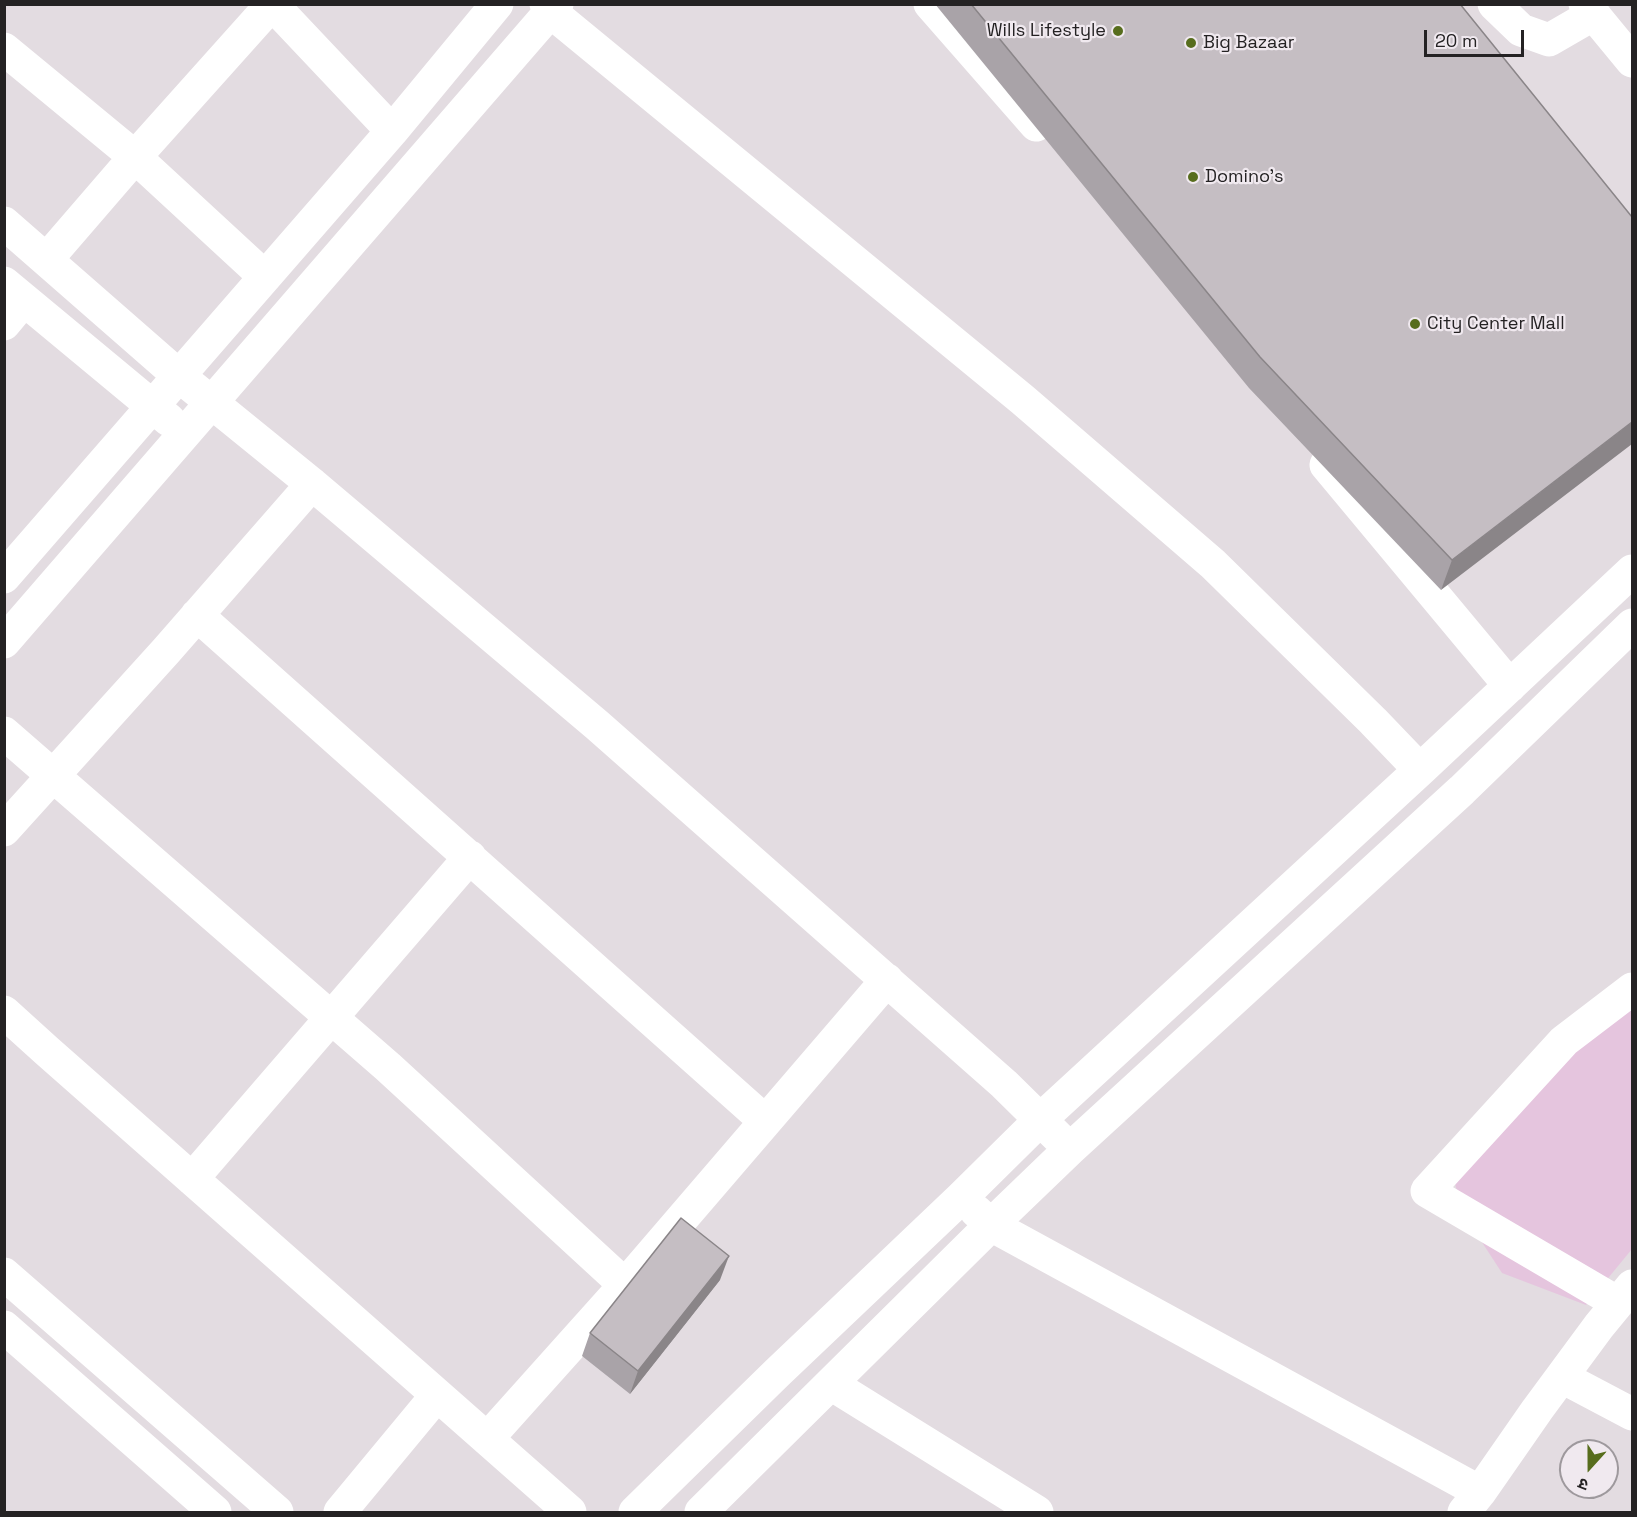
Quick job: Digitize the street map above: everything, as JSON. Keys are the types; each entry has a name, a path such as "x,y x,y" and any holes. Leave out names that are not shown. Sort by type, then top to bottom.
{"street":[{"path":"47,259 272,4 392,131"},
{"path":"4,577 392,131 497,4"},
{"path":"930,4 1056,148"},
{"path":"1494,4 1521,30 1549,40 1590,9 1632,61"},
{"path":"4,642 213,404 552,7 1023,400 1204,556 1420,770"},
{"path":"4,49 135,157 265,277"},
{"path":"4,223 179,376 312,484 588,718 1004,1084 1070,1149"},
{"path":"11,302 152,406 186,435"},
{"path":"1311,447 1510,686"},
{"path":"4,830 312,484"},
{"path":"634,1512 962,1198 1041,1119 1632,571"},
{"path":"197,615 765,1121"},
{"path":"701,1512 1070,1149 1462,790 1632,625"},
{"path":"4,734 388,1066 625,1285"},
{"path":"192,1179 470,857"},
{"path":"487,1439 625,1285 887,980"},
{"path":"962,1198 991,1225 1472,1502 1537,1410 1625,1294 1426,1191 1564,1041 1632,989"},
{"path":"4,1012 570,1512"},
{"path":"4,1274 277,1512"},
{"path":"4,1327 215,1512"},
{"path":"1562,1377 1632,1414"},
{"path":"831,1384 1037,1512"},
{"path":"340,1512 437,1395"}],"shaded area":[{"path":"1632,996 1632,1249 1586,1305 1502,1273 1461,1210 1448,1151"}],"building":[{"name":"City Center Mall","path":"971,4 1460,4 1632,217 1632,422 1452,560 1260,357"},
{"path":"681,1218 729,1256 638,1371 590,1333"}],"place":[{"name":"Wills Lifestyle","path":"1118,31"},
{"name":"Big Bazaar","path":"1191,43"},
{"name":"Domino's","path":"1193,177"},
{"name":"City Center Mall","path":"1415,324"}]}
